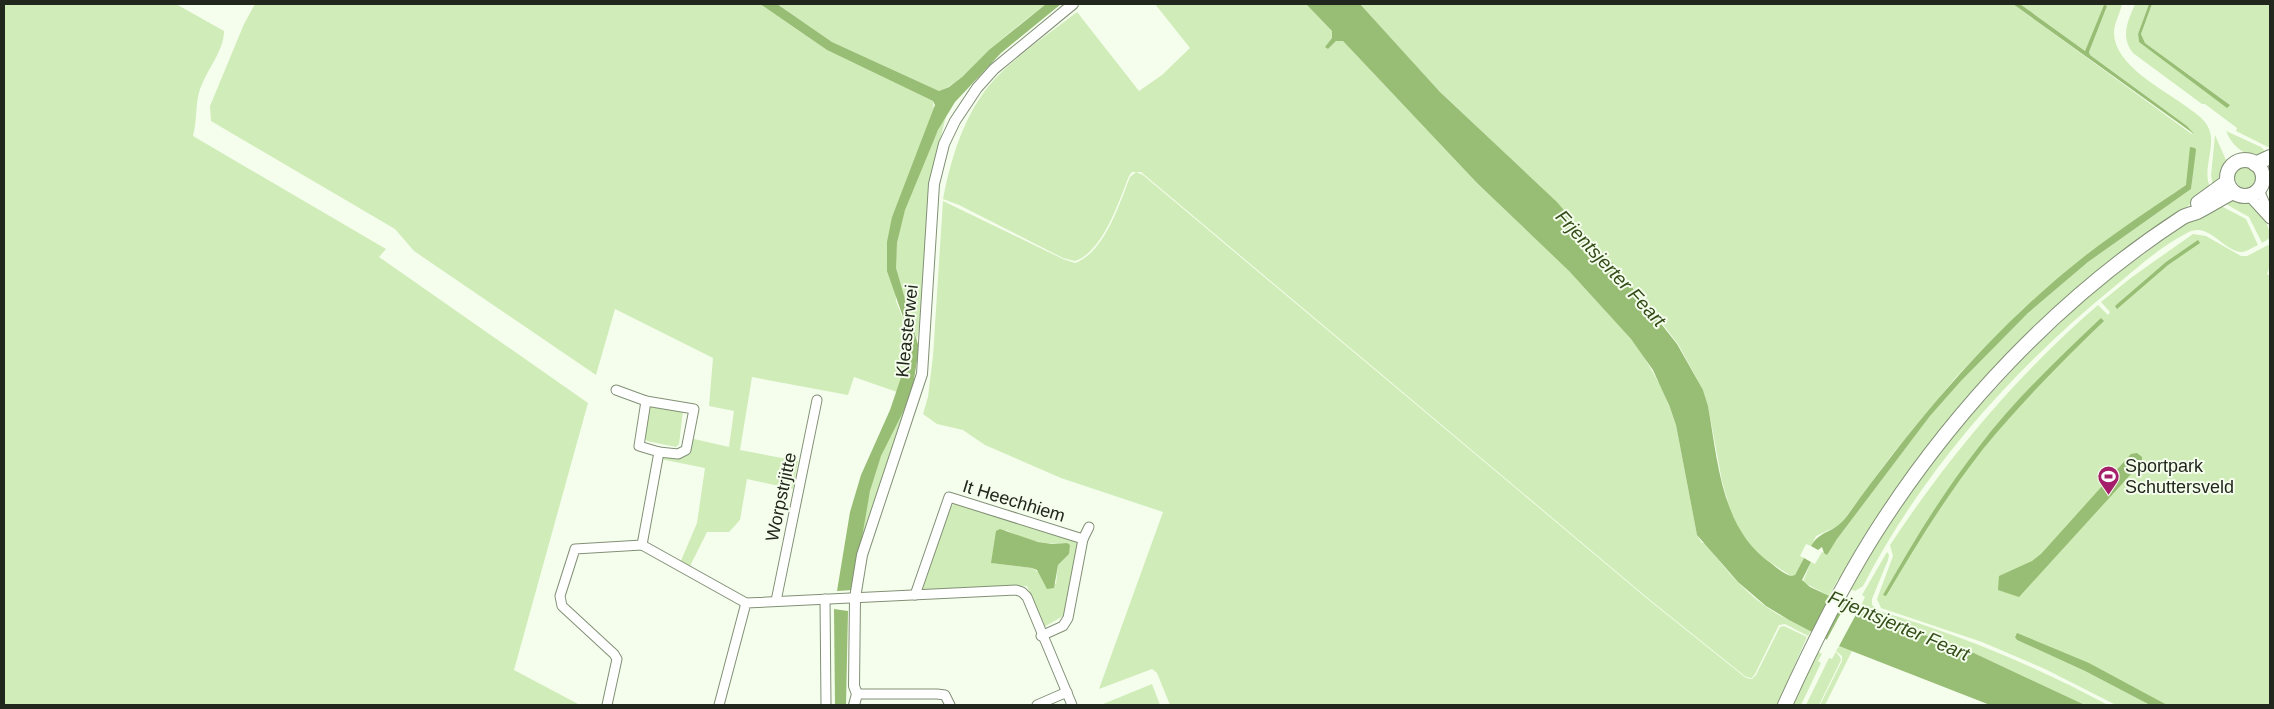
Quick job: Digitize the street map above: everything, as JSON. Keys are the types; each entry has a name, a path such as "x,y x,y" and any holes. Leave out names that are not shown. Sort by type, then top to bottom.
{"main road":[{"path":"2230,187 2244,196 2254,193 2263,180 2263,169 2270,157"},
{"path":"2230,187 2230,169 2237,162 2246,160 2263,169"},
{"path":"1785,705 1812,647 1872,538 1938,444 1997,375 2034,337 2144,244 2185,216 2192,207 2230,187"}],"street":[{"name":"Kleasterwei","path":"854,705 857,694 854,686 855,598 862,555 922,374 934,184 944,144 964,106 994,70 1073,4"},
{"path":"2254,193 2270,217"},
{"path":"616,390 646,401 694,409 686,450 678,454 659,452 639,446 646,401"},
{"name":"Worpstrjitte","path":"776,601 817,400"},
{"path":"642,545 659,452"},
{"name":"It Heechhiem","path":"915,595 949,497 1083,539"},
{"name":"It Heechhiem","path":"1041,636 1063,626 1068,618 1083,539 1089,527"},
{"path":"607,705 616,659 562,606 560,596 575,550 642,545 746,603 1016,590 1022,592 1026,597 1072,705"},
{"path":"826,599 826,705"},
{"path":"719,705 746,603"},
{"path":"1037,705 1066,692"},
{"path":"857,694 937,694 945,695 950,705"}],"shaded area":[{"path":"4,4 176,4 224,31 222,44 200,88 193,136 386,249 379,257 588,403 514,670 580,705 4,705"},
{"path":"255,4 760,4 827,50 933,101 934,110 892,217 896,301 910,337 910,351 897,392 854,377 848,395 752,377 740,450 798,461 793,489 747,479 740,520 729,532 707,532 689,568 680,563 697,523 705,468 660,459 664,454 684,456 690,438 729,447 734,411 709,406 713,358 615,309 596,375 414,251 395,229 211,121 210,106 244,24"},
{"path":"777,4 1046,4 1004,37 961,78 939,91 832,42"},
{"path":"1155,4 1306,4 1332,31 1332,38 1326,47 1328,49 1336,41 1343,41 1477,183 1569,271 1631,339 1643,355 1663,390 1676,425 1697,535 1702,543 1706,543 1722,565 1752,596 1775,613 1811,631 1808,636 1785,624 1779,625 1755,674 1752,678 1746,677 1650,600 1141,172 1132,172 1129,176 1115,212 1102,237 1085,256 1075,261 1063,258 959,205 943,199 957,145 968,119 982,95 990,84 1013,62 1077,12 1139,91 1162,75 1190,48"},
{"path":"1360,4 2013,4 2193,135 2187,126 2090,55 2089,52 2107,6 2104,6 2085,51 2020,4 2122,4 2114,33 2116,45 2122,56 2142,76 2195,113 2207,125 2210,132 2211,149 2207,174 2211,189 2140,241 2017,347 1841,579 1838,579 1829,596 1803,582 1811,562 1815,564 1822,552 1827,554 1930,416 1961,381 2028,313 2088,262 2191,189 2195,148 2186,185 2081,259 2022,310 1957,376 1891,456 1840,525 1816,536 1811,546 1806,544 1800,556 1804,558 1795,575 1791,576 1756,553 1740,531 1731,513 1722,481 1708,406 1703,390 1678,344 1613,263 1588,238 1557,202 1440,92"},
{"path":"2135,4 2149,4 2138,34 2139,42 2229,106 2229,104 2145,43 2141,34 2152,4 2270,4 2270,148 2236,131 2237,128 2133,53 2127,41 2126,28"},
{"path":"946,116 937,152 922,315 917,339 899,286 896,250 899,231 912,190 928,150"},
{"path":"2226,131 2261,147 2269,155 2255,156 2243,152 2233,143"},
{"path":"2215,135 2226,160 2221,182 2213,185 2211,176"},
{"path":"2242,166 2250,166 2257,173 2257,181 2250,188 2242,188 2235,181 2235,173"},
{"path":"1136,172 1143,175 1650,601 1746,678 1752,679 1756,675 1780,627 1784,626 1807,637 1777,705 1170,705 1157,673 1152,669 1099,689 1163,512 1061,478 985,445 963,430 937,424 923,414 928,397 933,356 943,201 1075,263 1085,258 1103,238 1116,213 1130,177"},
{"path":"2236,198 2248,204 2259,213 2267,225 2270,238 2262,243 2249,217 2224,203"},
{"path":"2221,206 2246,219 2258,245 2241,252 2227,247 2208,233 2195,230 2168,244 2114,287 2041,352 1973,424 1913,502 1863,586 1855,591 1850,589 1880,537 1916,482 1960,427 2021,361 2095,289 2205,210"},
{"name":"Sportpark Schuttersveld","path":"2193,234 2206,236 2241,256 2247,256 2270,244 2270,266 2267,274 2270,276 2270,705 2159,705 2015,635 2017,640 2085,671 2150,705 2116,705 2045,669 1982,642 1881,608 1877,599 1893,556 1890,545 1960,448 2012,388 2068,332 2098,305 2108,315 2110,312 2101,302 2132,277"},
{"path":"913,386 890,460 860,543 868,499 877,467"},
{"path":"654,406 683,411 679,444 676,447 647,441 643,436 649,408"},
{"path":"955,503 1073,538 1081,546 1063,616 1044,627 1027,586 921,590 950,507","holes":["1006,530 1013,534 1043,542 1067,543 1069,554 1058,565 1056,584 1032,568 992,563"]},
{"path":"1887,552 1889,555 1888,560 1872,599 1872,605 1879,611 1938,630 1996,652 2053,677 2108,705 2085,705 1961,647 1883,621 1859,610 1865,597 1862,595"},
{"path":"1839,646 1852,651 1825,705 1820,705 1842,661 1842,656 1836,651"},
{"path":"1817,651 1822,654 1818,661 1821,663 1801,705 1791,705"},
{"path":"1836,652 1841,660 1819,705 1806,705 1829,658 1832,659"},
{"path":"1152,684 1160,705 1103,704"}],"water":[{"path":"760,4 777,4 832,42 939,91 949,87 962,77 989,50 1046,4 1061,4 1001,53 955,102 938,130 905,210 897,243 896,268 919,348 913,386 903,412 881,456 870,491 853,590 837,591 850,512 861,475 890,410 910,351 910,337 887,271 887,242 892,217 935,105 933,101 827,50"},
{"name":"Frjentsjerter Feart","path":"1306,4 1360,4 1440,92 1557,202 1588,238 1613,263 1677,344 1703,390 1708,406 1719,471 1725,493 1732,514 1742,533 1755,550 1791,576 1795,575 1804,558 1811,562 1802,580 1810,587 1883,621 1961,647 2085,705 1990,705 1839,646 1766,606 1738,582 1697,535 1676,425 1653,370 1631,339 1569,271 1477,183 1343,41 1336,41 1328,49 1325,47 1332,38 1332,31"},
{"path":"2013,4 2020,4 2085,51 2104,5 2107,6 2089,52 2090,55 2187,126 2194,134"},
{"path":"2149,4 2152,4 2141,34 2145,43 2230,105 2227,108 2139,42 2138,34"},
{"path":"2190,147 2196,150 2191,189 2088,262 2028,313 1961,381 1930,416 1827,555 1822,547 1818,550 1811,546 1819,537 1842,522 1899,446 1955,380 2015,317 2081,259 2119,230 2186,185"},
{"path":"2198,240 2200,243 2168,265 2117,309 2115,306 2166,262"},
{"path":"2101,318 2104,321 2041,383 1983,449 1932,521 1886,596 1883,595 1940,501 1992,430 2037,380"},
{"path":"2137,453 2142,457 2142,462 2019,597 1998,590 1999,576 2032,561 2041,554 2131,454"},
{"path":"1000,529 1038,542 1052,544 1067,543 1070,545 1069,554 1058,565 1054,588 1047,589 1037,570 1032,568 991,563 996,531"},
{"path":"834,609 848,611 846,705 835,705"},
{"path":"2017,633 2089,663 2167,705 2150,705 2085,671 2017,640 2015,637"}],"pier":[{"path":"1847,602 1860,607 1838,648 1826,641"}],"place":[{"name":"Sportpark Schuttersveld","path":"2109,495"}]}
